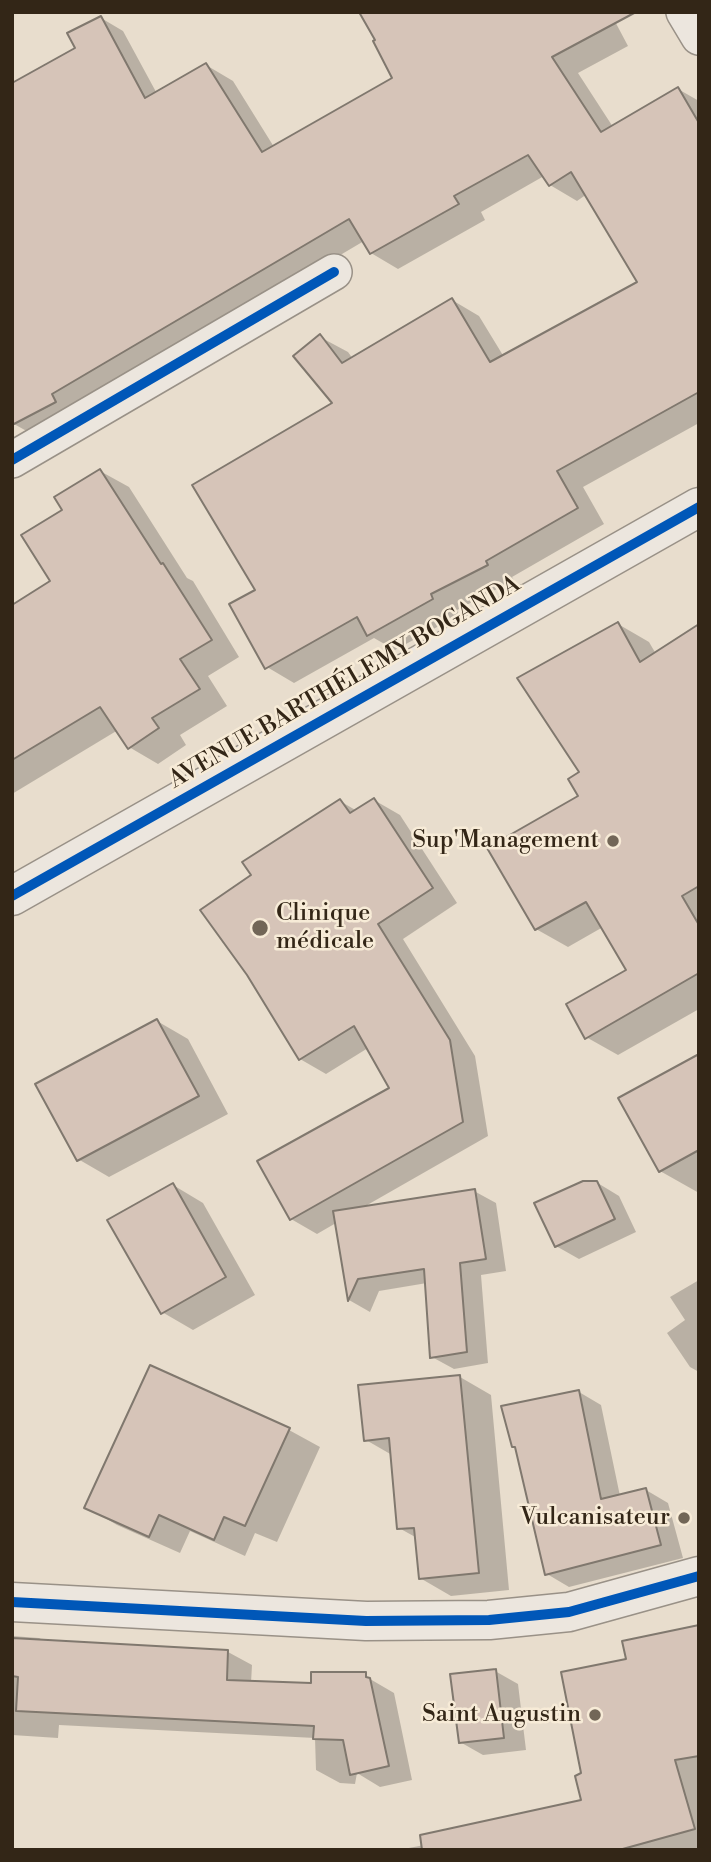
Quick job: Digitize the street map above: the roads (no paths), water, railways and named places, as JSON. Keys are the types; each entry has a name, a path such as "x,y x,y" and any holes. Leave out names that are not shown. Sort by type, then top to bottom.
{"street":[{"path":"684,12 699,37"},
{"path":"12,460 334,272"},
{"name":"AVENUE BARTHÉLEMY BOGANDA","path":"12,896 699,507"},
{"path":"12,1602 366,1621 489,1620 569,1612 699,1576"}],"place":[{"name":"Sup'Management","path":"613,841"},
{"name":"Clinique médicale","path":"260,928"},
{"name":"Vulcanisateur","path":"684,1518"},
{"name":"Saint Augustin","path":"595,1715"}]}
